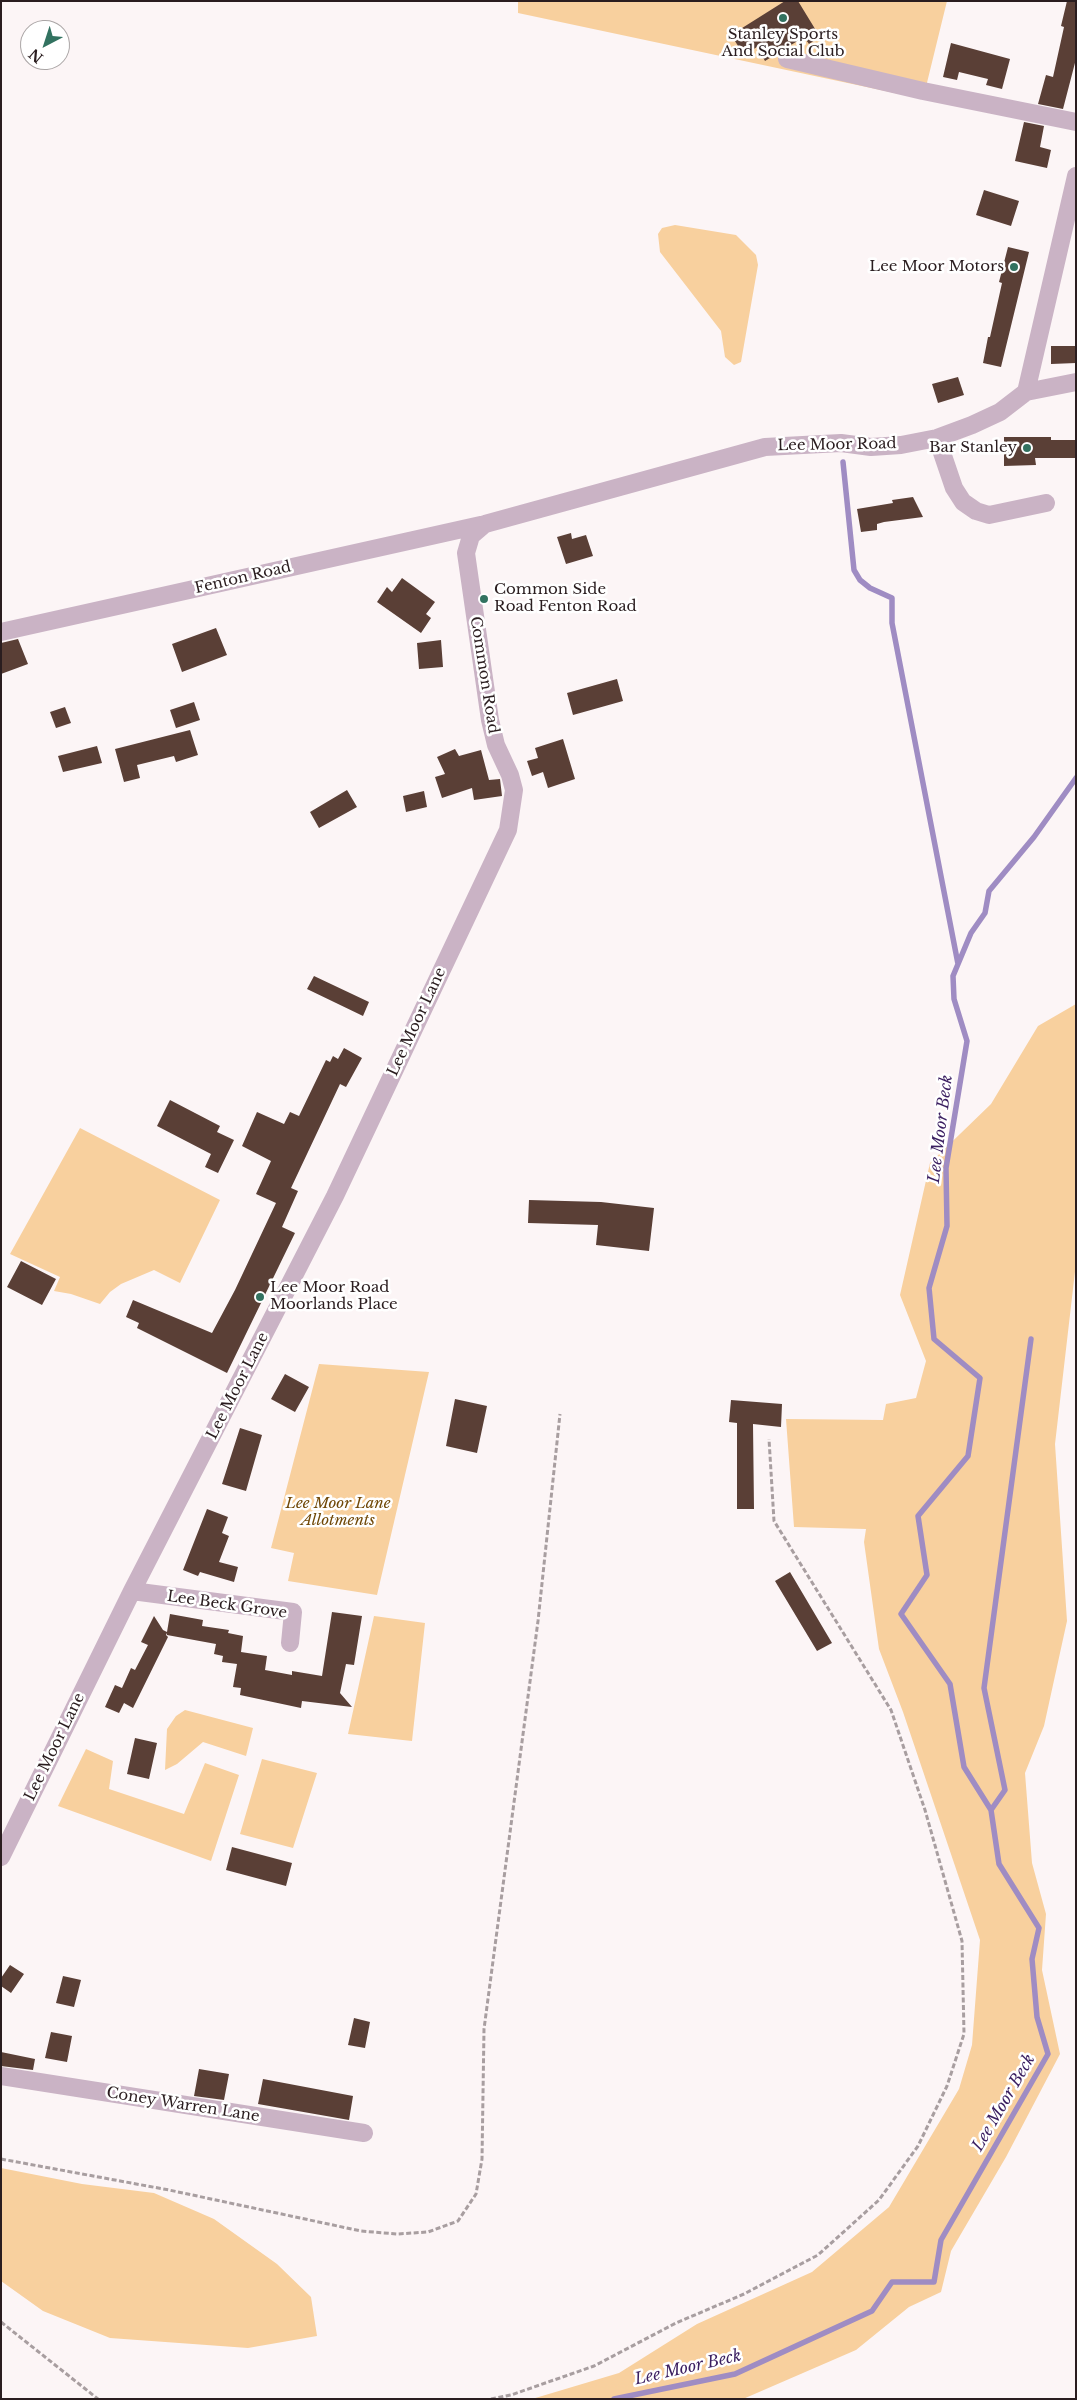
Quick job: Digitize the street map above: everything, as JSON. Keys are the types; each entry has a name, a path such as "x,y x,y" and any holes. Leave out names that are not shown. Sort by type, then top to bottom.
{"street":[{"path":"787,59 923,91 1076,122"},
{"path":"1076,176 1026,392 1076,382"},
{"name":"Lee Moor Road","path":"485,524 765,447 841,443 871,447 902,445 937,438 1000,412 1026,392"},
{"path":"937,438 954,488 963,502 976,511 990,515 1046,503"},
{"name":"Fenton Road","path":"1,632 485,524"},
{"name":"Common Road","path":"485,524 471,536 466,553 490,720 496,745 510,775 514,790 508,830"},
{"name":"Lee Moor Lane","path":"1,1857 132,1592 335,1196 508,830"},
{"name":"Lee Beck Grove","path":"132,1592 294,1612 290,1643"},
{"name":"Coney Warren Lane","path":"1,2076 364,2133"}],"path":[{"path":"1,2159 169,2190 361,2231 396,2234 428,2232 458,2221 476,2194 482,2159 484,2029 538,1621 560,1414"},
{"path":"491,2399 511,2395 594,2366 676,2323 744,2294 818,2255 879,2200 918,2146 947,2086 964,2034 962,1941 925,1810 891,1710 774,1521 769,1439"},
{"path":"1,2322 98,2399"}],"green space":[{"path":"518,1 947,1 923,99 518,13"},
{"path":"675,225 736,235 756,255 758,265 741,362 734,365 725,357 721,331 660,252 658,234 662,228"},
{"path":"1076,1004 1076,1263 1055,1444 1067,1621 1044,1726 1025,1773 1032,1863 1046,1914 1042,1970 1060,2054 1006,2157 951,2251 941,2292 909,2307 856,2350 743,2399 532,2399 619,2373 697,2324 812,2272 889,2207 959,2089 972,2045 980,1940 903,1712 879,1649 864,1542 866,1529 794,1527 786,1419 883,1420 886,1404 916,1398 926,1361 900,1295 930,1163 991,1104 1038,1026"},
{"path":"80,1128 220,1200 180,1283 154,1270 121,1284 110,1292 100,1304 71,1294 54,1291 60,1277 10,1254"},
{"name":"Lee Moor Lane Allotments","path":"319,1364 429,1372 377,1595 288,1581 294,1553 271,1548"},
{"path":"374,1616 425,1623 412,1741 348,1734"},
{"path":"185,1710 253,1728 246,1756 203,1742 177,1764 165,1770 167,1729 176,1716"},
{"path":"86,1749 113,1761 109,1789 184,1814 205,1763 239,1775 211,1861 58,1806"},
{"path":"262,1759 317,1773 293,1848 240,1834"},
{"path":"1,2168 82,2184 154,2193 214,2219 277,2264 311,2297 317,2336 248,2348 110,2338 43,2311 1,2281"}],"building":[{"name":"Stanley Sports And Social Club","path":"785,1 798,1 820,37 809,44 804,37 765,61 757,47 744,55 731,35"},
{"path":"1067,1 1076,1 1076,59 1063,109 1038,104 1046,75 1053,77 1064,27 1061,26"},
{"path":"951,43 1010,59 1002,89 986,85 988,79 959,72 957,80 943,77"},
{"path":"1024,122 1044,126 1040,147 1051,150 1047,168 1015,161"},
{"path":"984,190 1019,201 1011,226 976,215"},
{"path":"1008,247 1029,252 1001,367 983,363 1002,283 999,282"},
{"path":"1051,346 1076,346 1076,363 1051,364"},
{"path":"958,377 964,395 938,403 932,384"},
{"name":"Bar Stanley","path":"1004,437 1051,437 1051,440 1076,440 1076,458 1035,458 1036,465 1004,466"},
{"path":"913,497 923,517 884,522 877,524 877,530 861,532 857,509 893,503 892,500"},
{"path":"571,533 572,539 586,535 593,556 566,564 557,537"},
{"path":"402,578 435,602 426,614 431,618 421,633 377,602 387,587 392,592"},
{"path":"216,628 227,655 182,672 172,644"},
{"path":"18,639 28,664 1,674 1,643"},
{"path":"441,640 443,667 419,669 417,643"},
{"path":"617,679 623,701 573,715 567,693"},
{"path":"194,702 200,720 176,728 170,710"},
{"path":"65,707 71,723 56,728 50,712"},
{"path":"190,730 198,755 176,762 174,756 137,765 140,778 124,782 115,749"},
{"path":"563,739 575,779 548,788 543,772 532,776 527,761 538,758 535,748"},
{"path":"97,746 102,763 63,772 58,756"},
{"path":"455,749 459,756 481,750 489,780 500,779 502,796 474,800 472,788 442,798 435,777 445,774 437,757"},
{"path":"347,790 357,807 319,828 310,812"},
{"path":"424,791 427,807 406,812 403,796"},
{"path":"314,976 369,1002 363,1016 307,989"},
{"path":"344,1048 362,1058 346,1087 340,1084 291,1188 298,1191 282,1227 295,1233 227,1373 137,1328 139,1323 126,1317 133,1300 212,1333 235,1290 276,1203 256,1194 271,1161 242,1146 257,1112 284,1124 290,1112 299,1116 326,1060 330,1062 333,1056 338,1059"},
{"path":"170,1100 220,1126 217,1132 234,1140 218,1173 205,1167 211,1154 157,1126"},
{"path":"529,1200 601,1202 654,1208 649,1251 596,1245 598,1225 528,1223"},
{"path":"21,1261 56,1279 42,1305 7,1287"},
{"path":"285,1374 309,1387 295,1412 271,1399"},
{"path":"455,1399 487,1406 477,1453 446,1446"},
{"path":"731,1400 782,1404 781,1427 753,1424 754,1509 737,1509 737,1423 729,1422"},
{"path":"240,1428 262,1435 246,1491 222,1484"},
{"path":"207,1509 228,1517 222,1533 229,1536 219,1562 238,1567 234,1582 200,1572 198,1576 183,1570"},
{"path":"790,1572 832,1643 817,1651 775,1581"},
{"path":"332,1612 362,1616 354,1665 346,1664 340,1693 352,1707 302,1701 301,1708 240,1695 241,1688 233,1687 237,1664 222,1662 223,1656 214,1654 216,1644 167,1635 167,1633 166,1635 168,1637 133,1708 124,1703 119,1713 105,1707 115,1685 122,1688 131,1668 135,1670 148,1645 141,1642 154,1616 163,1630 167,1632 170,1614 203,1620 202,1626 229,1630 228,1633 243,1636 241,1652 267,1656 265,1670 292,1675 292,1671 322,1676"},
{"path":"135,1738 157,1743 149,1779 127,1774"},
{"path":"232,1847 292,1863 286,1886 226,1870"},
{"path":"10,1965 24,1974 11,1993 1,1986 1,1978"},
{"path":"63,1976 81,1980 74,2007 56,2003"},
{"path":"354,2018 370,2022 365,2048 348,2045"},
{"path":"51,2032 72,2036 67,2062 45,2058"},
{"path":"1,2052 35,2059 33,2070 1,2066"},
{"path":"199,2069 229,2074 224,2100 194,2096"},
{"path":"263,2079 353,2096 349,2120 258,2104"}],"waterway":[{"path":"843,462 854,570 860,580 870,588 892,598 892,623 958,964"},
{"name":"Lee Moor Beck","path":"614,2399 735,2374 872,2311 892,2282 934,2282 941,2240 1048,2054 1037,2017 1032,1959 1039,1928 999,1864 991,1810 964,1767 950,1684 901,1614 927,1575 918,1516 968,1456 980,1378 934,1339 929,1288 947,1226 946,1168 967,1041 954,999 953,976 971,933 985,913 989,891 1034,837 1076,778"},
{"path":"991,1810 1005,1790 984,1688 1031,1339"}],"place":[{"name":"Stanley Sports And Social Club","path":"783,18"},
{"name":"Lee Moor Motors","path":"1014,267"},
{"name":"Bar Stanley","path":"1027,448"},
{"name":"Common Side Road Fenton Road","path":"484,599"},
{"name":"Lee Moor Road Moorlands Place","path":"260,1297"}]}
